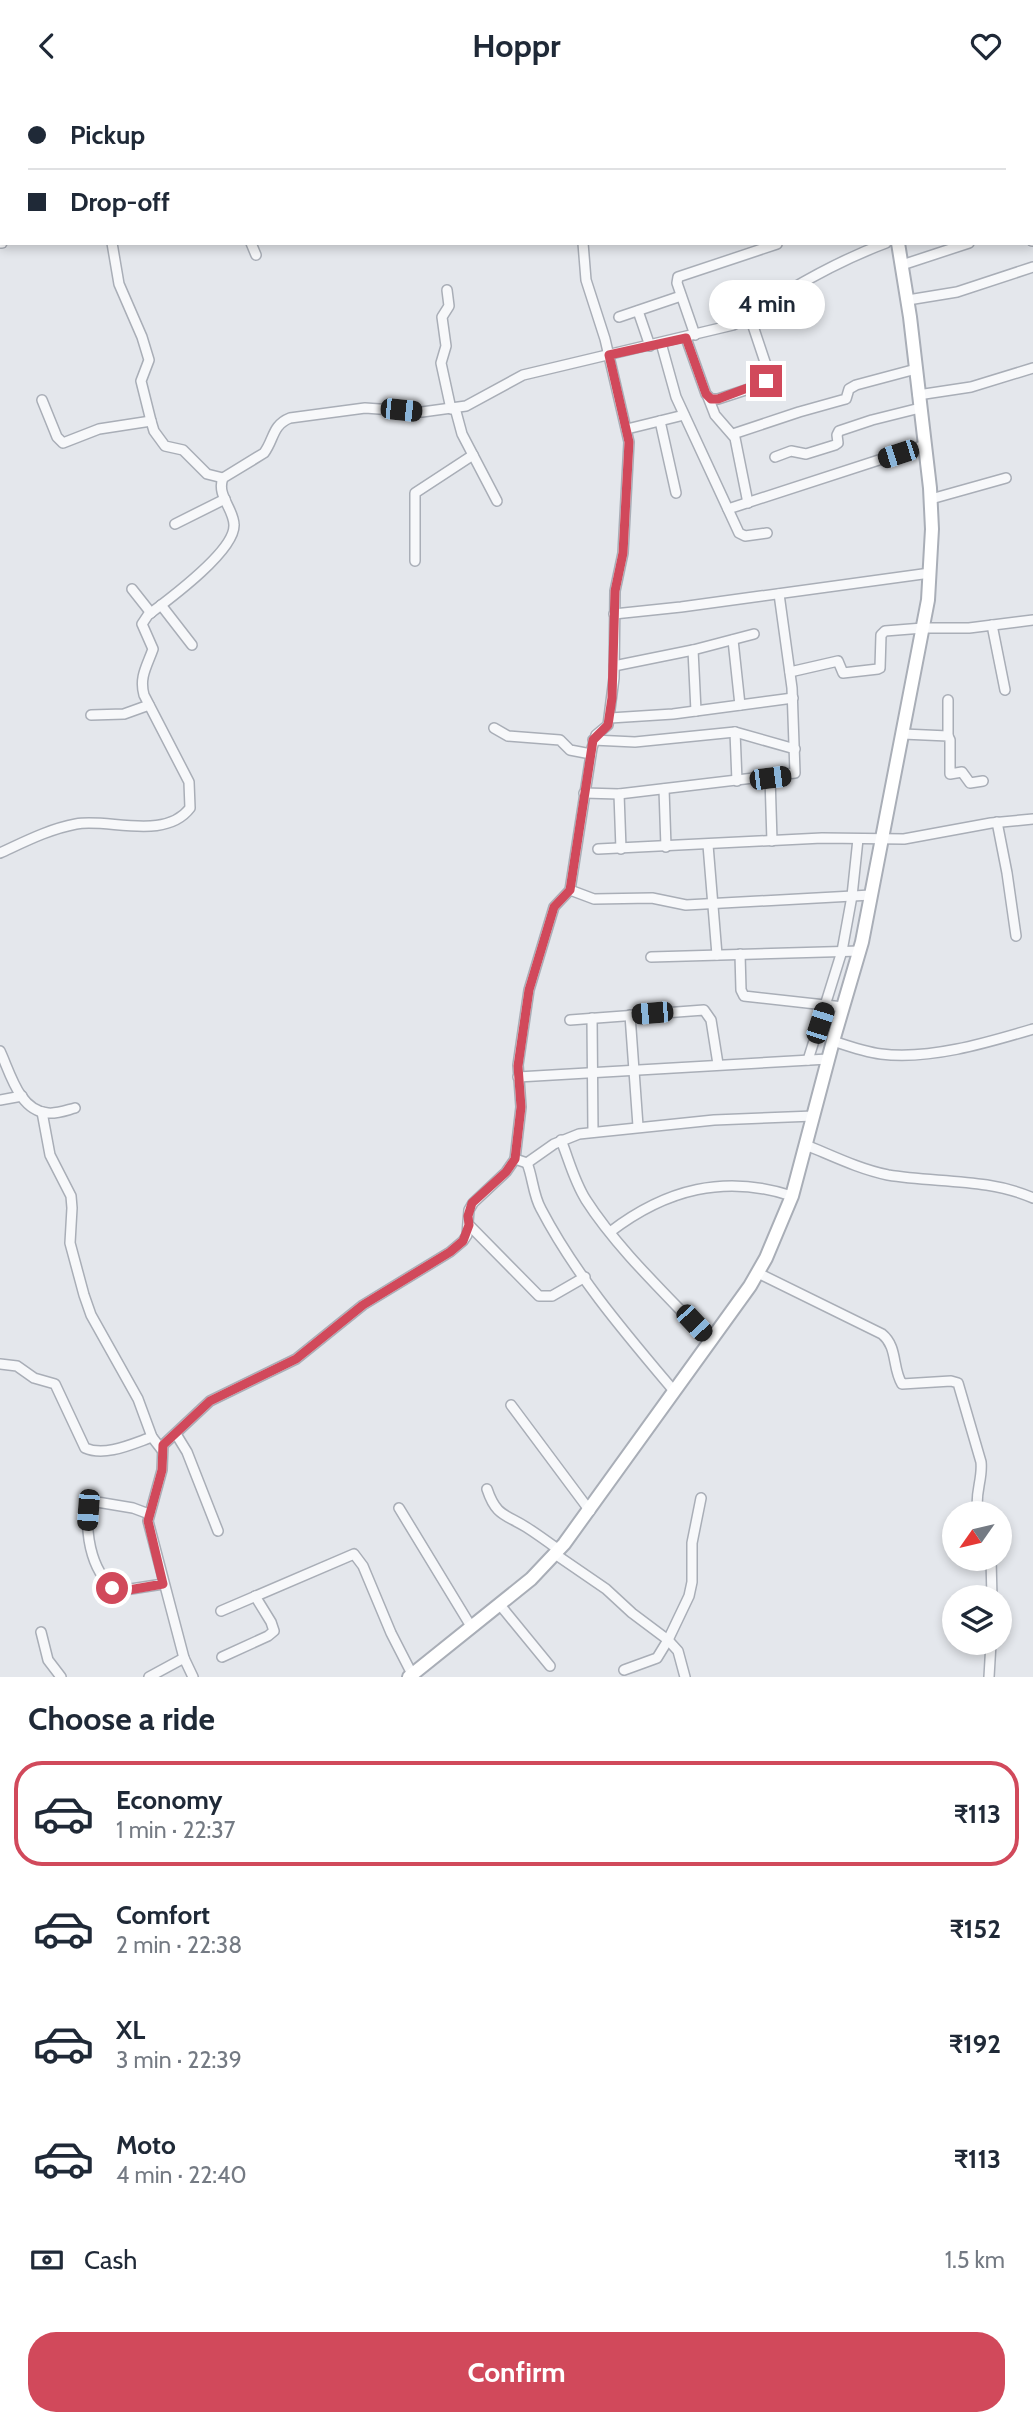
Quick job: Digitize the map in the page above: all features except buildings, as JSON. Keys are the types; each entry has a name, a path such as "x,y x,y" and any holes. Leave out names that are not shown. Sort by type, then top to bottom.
{"street":[{"path":"112,245 119,284 149,360 141,381 154,431 165,446 183,450 207,474 222,478"},
{"path":"252,245 256,255"},
{"path":"193,1677 184,1658 150,1535 149,1514 162,1470 163,1445 210,1401 296,1359 363,1305 450,1252 463,1241 469,1225 468,1216 472,1203 506,1172 515,1159 521,1107 517,1077 534,969 554,907 570,890 593,740 596,735 606,730 610,718 615,591 623,553 629,442 609,355 586,280 583,245"},
{"path":"748,503 739,453 733,435 715,415 708,397 677,283 681,275 751,248 770,245"},
{"path":"0,853 34,837 74,824 142,827 161,824 186,814 190,809 188,782 141,685 152,649 142,625 150,613 205,569 230,538 234,521 220,484 222,478 264,453 276,427 290,418 365,408 422,412 466,406 523,375 733,325 820,272 848,257 881,245"},
{"path":"221,1611 354,1554 363,1566 411,1676 531,1579 557,1552 590,1510 758,1273 792,1196 860,951 923,628 930,573 931,499 908,300 898,245"},
{"path":"902,265 963,245"},
{"path":"908,300 957,292 1033,267"},
{"path":"447,290 449,306 442,321 446,346 441,363 459,426 497,501"},
{"path":"619,317 681,296"},
{"path":"638,311 650,346"},
{"path":"708,397 718,399 761,385 768,379 769,374 750,317"},
{"path":"661,343 676,397 741,535 767,533"},
{"path":"775,457 791,451 806,454 837,445 836,435 839,431 919,402 1033,368"},
{"path":"733,435 842,400 856,384 916,369"},
{"path":"42,400 62,443 99,429 151,421"},
{"path":"627,429 684,415"},
{"path":"660,421 676,493"},
{"path":"728,509 925,445"},
{"path":"415,561 415,493 473,455"},
{"path":"931,499 1006,478"},
{"path":"175,524 225,499"},
{"path":"614,614 930,573"},
{"path":"132,589 150,613"},
{"path":"584,793 619,794 770,778 794,773 793,698 779,594"},
{"path":"161,605 192,645"},
{"path":"790,672 836,661 840,663 843,673 878,669 883,633 923,628 961,629 1033,620"},
{"path":"992,625 1005,689"},
{"path":"614,666 754,634"},
{"path":"733,640 740,705"},
{"path":"693,650 696,711"},
{"path":"610,718 696,711 793,698"},
{"path":"948,700 950,774 962,772 970,783 983,781"},
{"path":"91,715 124,714 149,705"},
{"path":"494,728 508,736 559,740 570,750 591,754"},
{"path":"593,740 635,742 735,732 795,749"},
{"path":"735,732 737,781"},
{"path":"903,734 948,736"},
{"path":"770,778 772,841"},
{"path":"664,789 667,847"},
{"path":"619,794 621,849"},
{"path":"598,849 822,838 882,840 924,837 997,822 1033,819"},
{"path":"997,822 1016,936"},
{"path":"808,1060 842,951 858,839"},
{"path":"708,845 717,955"},
{"path":"570,890 594,899 652,898 686,905 871,895"},
{"path":"651,957 860,951"},
{"path":"740,954 741,990 744,996 844,1007"},
{"path":"570,1020 704,1010 711,1020 718,1064"},
{"path":"630,1015 638,1126"},
{"path":"592,1018 593,1132"},
{"path":"833,1041 880,1054 933,1052 1033,1029"},
{"path":"0,1051 22,1096 42,1112 51,1114 75,1108"},
{"path":"517,1077 828,1059"},
{"path":"0,1100 22,1096"},
{"path":"42,1112 50,1155 71,1196 70,1243 84,1296 91,1315 138,1399 152,1437 162,1450"},
{"path":"527,1163 561,1140 593,1132 713,1120 814,1116"},
{"path":"561,1140 576,1182 586,1200 610,1231 711,1342"},
{"path":"806,1145 876,1172 929,1181 980,1184 1033,1198"},
{"path":"515,1159 527,1163"},
{"path":"527,1163 540,1209 600,1301 674,1391"},
{"path":"610,1231 638,1213 690,1189 757,1186 792,1196"},
{"path":"469,1225 539,1296 552,1296 585,1277"},
{"path":"758,1273 887,1338 892,1345 898,1377 902,1384 950,1381 958,1383 979,1448 982,1468 977,1489 977,1501"},
{"path":"0,1364 17,1366 34,1378 55,1384 81,1443 90,1450 121,1448 152,1437"},
{"path":"510,1405 590,1510"},
{"path":"176,1434 187,1452 218,1531"},
{"path":"487,1489 493,1506 499,1513 525,1526 668,1640 678,1651 685,1677"},
{"path":"624,1670 656,1660 691,1589 692,1543 701,1498"},
{"path":"149,1514 126,1506 97,1502 88,1510 87,1538 101,1574 118,1591 163,1584"},
{"path":"399,1508 472,1628"},
{"path":"222,1657 274,1631 256,1596"},
{"path":"500,1605 550,1666"},
{"path":"41,1632 48,1660 61,1677"},
{"path":"989,1677 990,1655"},
{"path":"149,1677 184,1658"}],"route":[{"path":"112,1588 123,1591 163,1584 148,1521 162,1470 163,1445 210,1401 296,1359 363,1305 450,1252 467,1235 472,1203 506,1172 515,1159 521,1107 517,1077 529,990 554,907 570,890 593,740 596,735 606,730 612,698 615,591 623,553 629,436 609,355 686,338 706,394 711,399 761,385 766,381"}]}
